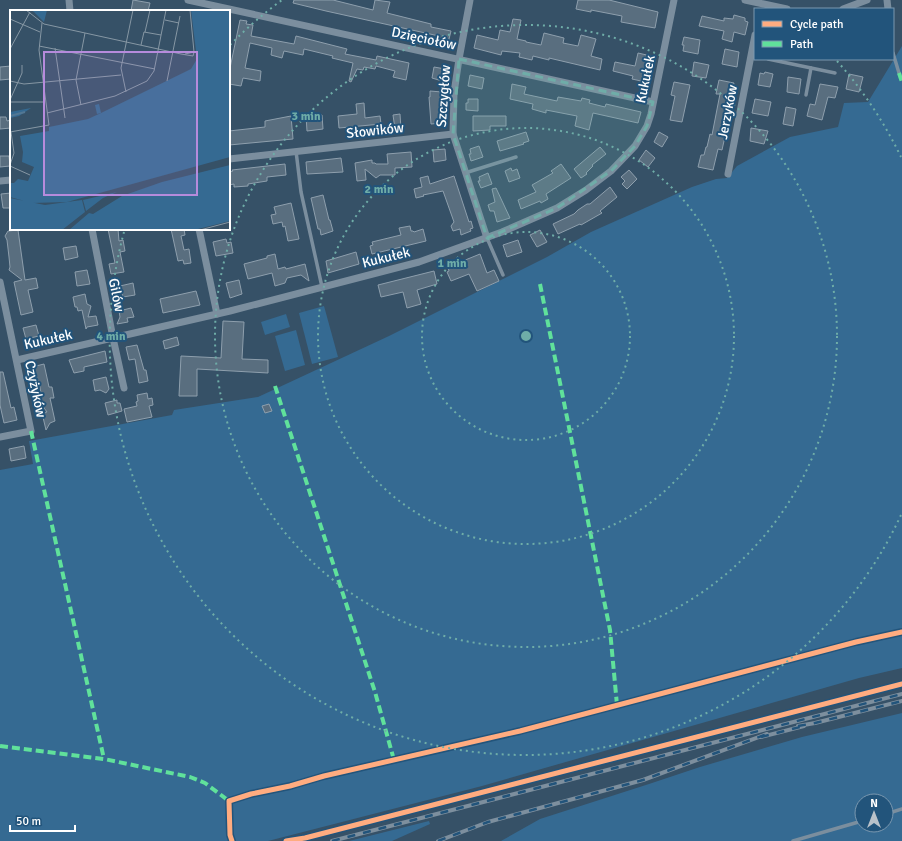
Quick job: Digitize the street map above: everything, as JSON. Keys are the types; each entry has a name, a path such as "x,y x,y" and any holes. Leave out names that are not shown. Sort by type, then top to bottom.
{"street":[{"path":"69,0 70,10"},
{"name":"Dzięciołów","path":"188,0 653,102"},
{"name":"Szczygłów","path":"470,0 458,59 454,93 453,134 487,238"},
{"name":"Kukułek","path":"16,360 217,314 420,262 487,238 557,208 586,190 611,171 635,146 647,126 674,0"},
{"path":"745,0 782,8"},
{"path":"846,8 867,0"},
{"name":"Jerzyków","path":"728,174 754,46"},
{"name":"Słowików","path":"230,159 453,134"},
{"path":"0,181 10,180"},
{"name":"Gilów","path":"92,230 124,388"},
{"path":"198,230 217,314"},
{"name":"Czyżyków","path":"0,282 1,295 31,431 0,437"}],"lane":[{"path":"894,56 900,72"},
{"path":"773,60 835,73"},
{"path":"806,96 811,68"},
{"path":"296,151 300,192 322,287"},
{"path":"466,173 516,156"},
{"path":"487,238 503,275"},
{"path":"793,841 854,823"}],"highlighted area":[{"path":"459,59 653,102 647,126 635,146 611,171 557,208 487,238 453,134"}],"shaded area":[{"path":"902,46 902,668 859,678 482,786 268,841 0,841 0,470 33,464 29,441 172,415 174,410 258,397 389,336 547,257 591,232 692,187 716,179 727,178 737,166 790,137 838,127 844,103 868,102"},
{"path":"324,306 338,357 312,364 299,313"},
{"path":"286,314 290,327 265,335 261,322"},
{"path":"296,330 305,365 285,371 275,336"},
{"path":"902,713 902,841 501,841 540,819 700,767 802,737"},
{"path":"429,821 430,824 392,841 349,841"}],"building":[{"path":"133,0 150,3 148,10 131,10"},
{"path":"294,0 333,0 373,10 375,0 390,2 387,13 431,24 431,27 451,31 448,43 438,40 439,36 293,3"},
{"path":"578,0 609,0 658,12 655,28 621,22 622,16 591,10 591,12 576,9"},
{"path":"734,15 745,18 745,21 748,22 745,35 734,32 732,42 722,39 724,31 699,26 702,16 724,21 724,18 733,19"},
{"path":"513,19 521,20 517,39 526,42 541,45 544,33 564,38 563,43 578,46 581,35 596,39 591,56 602,59 600,70 549,58 549,60 533,56 532,60 519,57 520,53 502,51 501,55 474,48 477,35 498,40 500,30 510,32"},
{"path":"240,20 247,21 246,24 253,25 251,36 294,44 296,36 347,49 345,54 376,60 377,56 409,63 406,80 393,77 395,71 376,66 375,69 364,67 363,70 357,69 351,82 349,81 353,63 332,58 333,56 304,49 303,55 284,51 282,58 271,55 272,48 250,43 245,68 261,71 260,81 243,78 241,86 230,84 230,68"},
{"path":"684,37 700,40 698,54 683,51 684,45 682,45"},
{"path":"725,49 739,52 737,67 722,64"},
{"path":"638,53 651,56 646,79 642,78 641,81 632,79 633,76 613,71 615,62 635,66"},
{"path":"694,62 709,65 706,78 692,76"},
{"path":"10,66 10,79 0,80 0,67"},
{"path":"434,67 445,69 442,81 432,78"},
{"path":"765,72 773,74 770,87 758,85 760,73 764,74"},
{"path":"849,74 863,77 859,92 846,89"},
{"path":"470,75 484,78 482,89 468,86"},
{"path":"788,77 801,79 799,94 787,92"},
{"path":"719,80 734,83 728,109 731,109 722,150 718,149 713,170 698,167 701,155 704,155 707,147 710,134 712,135 720,94 716,94"},
{"path":"674,82 690,85 682,122 670,120 675,96 671,95"},
{"path":"512,84 526,87 524,94 557,101 558,97 581,101 582,98 590,100 589,103 605,107 606,104 641,112 638,123 593,113 589,130 575,126 577,116 546,110 546,113 532,109 533,104 510,99"},
{"path":"820,84 838,87 835,98 828,97 822,120 807,116 810,104 815,105"},
{"path":"430,91 442,92 442,123 431,124"},
{"path":"468,99 478,99 478,111 466,110 466,103 468,103"},
{"path":"755,99 771,102 768,116 752,113"},
{"path":"364,103 365,118 380,116 381,124 339,128 338,116 357,114 356,104"},
{"path":"786,107 796,109 793,126 783,124"},
{"path":"400,114 401,129 395,129 393,115"},
{"path":"322,115 323,129 307,131 306,116"},
{"path":"291,116 293,139 230,145 230,131 265,127 265,121"},
{"path":"473,116 506,116 506,126 490,126 490,130 473,131"},
{"path":"0,117 6,117 7,121 10,120 10,128 0,129"},
{"path":"751,128 768,131 764,144 750,141"},
{"path":"526,132 529,141 523,143 524,144 500,151 497,141"},
{"path":"659,132 668,137 662,147 654,142"},
{"path":"479,146 483,157 471,161 469,154 471,154 470,149"},
{"path":"600,147 606,154 592,165 593,166 586,173 587,174 581,178 574,169"},
{"path":"445,149 446,160 434,162 433,150"},
{"path":"646,150 655,158 648,167 639,160"},
{"path":"411,152 412,167 395,168 395,175 380,175 376,178 365,169 366,180 357,181 355,163 372,160 372,163 376,164 388,164 387,154"},
{"path":"0,156 9,156 10,166 0,167"},
{"path":"341,158 343,172 307,174 306,162"},
{"path":"285,164 286,175 267,177 267,181 248,184 248,186 234,187 234,184 230,185 230,172 233,171 232,170"},
{"path":"561,164 571,178 546,194 548,199 541,203 540,201 521,209 518,200 536,192 532,185 553,173 551,171"},
{"path":"511,168 512,171 517,169 520,178 509,182 505,171"},
{"path":"629,170 637,179 627,189 622,184 625,181 621,177"},
{"path":"488,173 492,184 481,188 478,181 480,181 479,177"},
{"path":"428,176 430,184 454,176 469,222 471,221 473,228 470,229 471,231 461,235 460,229 453,231 451,226 454,222 443,191 416,198 414,189 422,187 420,178"},
{"path":"610,187 617,197 600,211 602,213 581,225 580,224 558,234 553,224 574,214 587,204 590,204"},
{"path":"496,188 510,218 497,222 494,211 490,211 488,205 495,202 492,189"},
{"path":"10,193 10,208 3,208 1,194"},
{"path":"323,195 333,231 321,235 320,229 318,229 311,198"},
{"path":"291,203 299,239 288,241 285,226 283,227 282,222 273,224 271,215 276,214 274,207"},
{"path":"410,226 411,231 414,232 423,229 426,241 372,254 370,246 373,245 372,242 401,235 399,228"},
{"path":"18,230 25,280 36,278 38,288 28,290 33,312 21,315 14,282 22,280 9,270 7,240 5,236 8,231"},
{"path":"108,230 118,230 119,241 123,240 125,251 120,252 124,272 111,274 109,264 115,263"},
{"path":"171,230 184,230 185,235 181,236 184,250 189,249 191,263 184,264 183,260 178,261"},
{"path":"540,230 547,242 537,247 530,235"},
{"path":"226,239 227,243 231,242 233,253 216,256 213,242"},
{"path":"518,240 522,252 507,257 503,245"},
{"path":"76,246 78,257 65,260 63,248"},
{"path":"356,252 359,264 328,273 326,261"},
{"path":"275,254 278,269 285,267 286,269 305,264 309,281 301,275 287,278 285,283 275,286 272,273 248,279 244,264 267,258 267,256"},
{"path":"480,254 487,273 494,270 499,281 477,291 469,274 451,281 447,272 449,271 448,267"},
{"path":"87,270 90,284 77,286 75,272"},
{"path":"434,271 437,284 417,290 421,304 407,308 403,292 381,297 378,285"},
{"path":"239,280 242,294 230,298 226,283"},
{"path":"133,283 135,295 123,297 120,286"},
{"path":"196,291 200,305 163,313 160,299"},
{"path":"85,294 87,304 91,306 88,317 96,316 98,325 87,327 86,329 82,310 78,311 77,307 75,307 73,297"},
{"path":"131,308 134,317 127,318 128,322 117,324 120,317 119,311"},
{"path":"223,321 244,322 242,359 268,360 268,373 197,369 197,396 179,396 181,356 221,358"},
{"path":"36,325 39,336 26,339 23,328"},
{"path":"177,337 179,345 165,349 163,341"},
{"path":"137,345 144,370 146,370 148,381 139,383 135,359 129,360 126,347"},
{"path":"105,351 107,362 84,367 84,371 74,373 69,360"},
{"path":"44,364 49,387 52,387 54,398 50,398 55,421 50,423 46,430 42,413 47,412 39,401 38,394 41,394 39,381 35,382 32,367"},
{"path":"0,372 3,372 11,408 14,407 17,420 4,423 0,405"},
{"path":"106,377 109,389 106,393 100,390 95,391 93,380"},
{"path":"147,393 148,399 152,398 153,405 149,406 152,417 127,422 124,409 137,406 137,395"},
{"path":"117,400 117,403 120,403 122,411 108,415 105,403"},
{"path":"269,404 272,411 265,413 262,406"},
{"path":"24,446 26,458 11,461 9,449"}],"railway":[{"path":"332,841 902,694"},
{"path":"798,726 902,701"},
{"path":"761,737 804,726"},
{"path":"438,841 488,822 643,780 767,734"}],"marked path":[{"path":"899,73 902,82"},
{"path":"540,284 610,630 617,705"},
{"path":"275,386 375,692 394,760"},
{"path":"31,431 104,759"},
{"path":"0,746 104,759 190,777 205,783 229,801 232,800"}],"cycle path":[{"path":"232,841 230,835 229,801 251,794 520,731 856,642 902,632"},
{"path":"286,841 305,838 902,684"}]}
